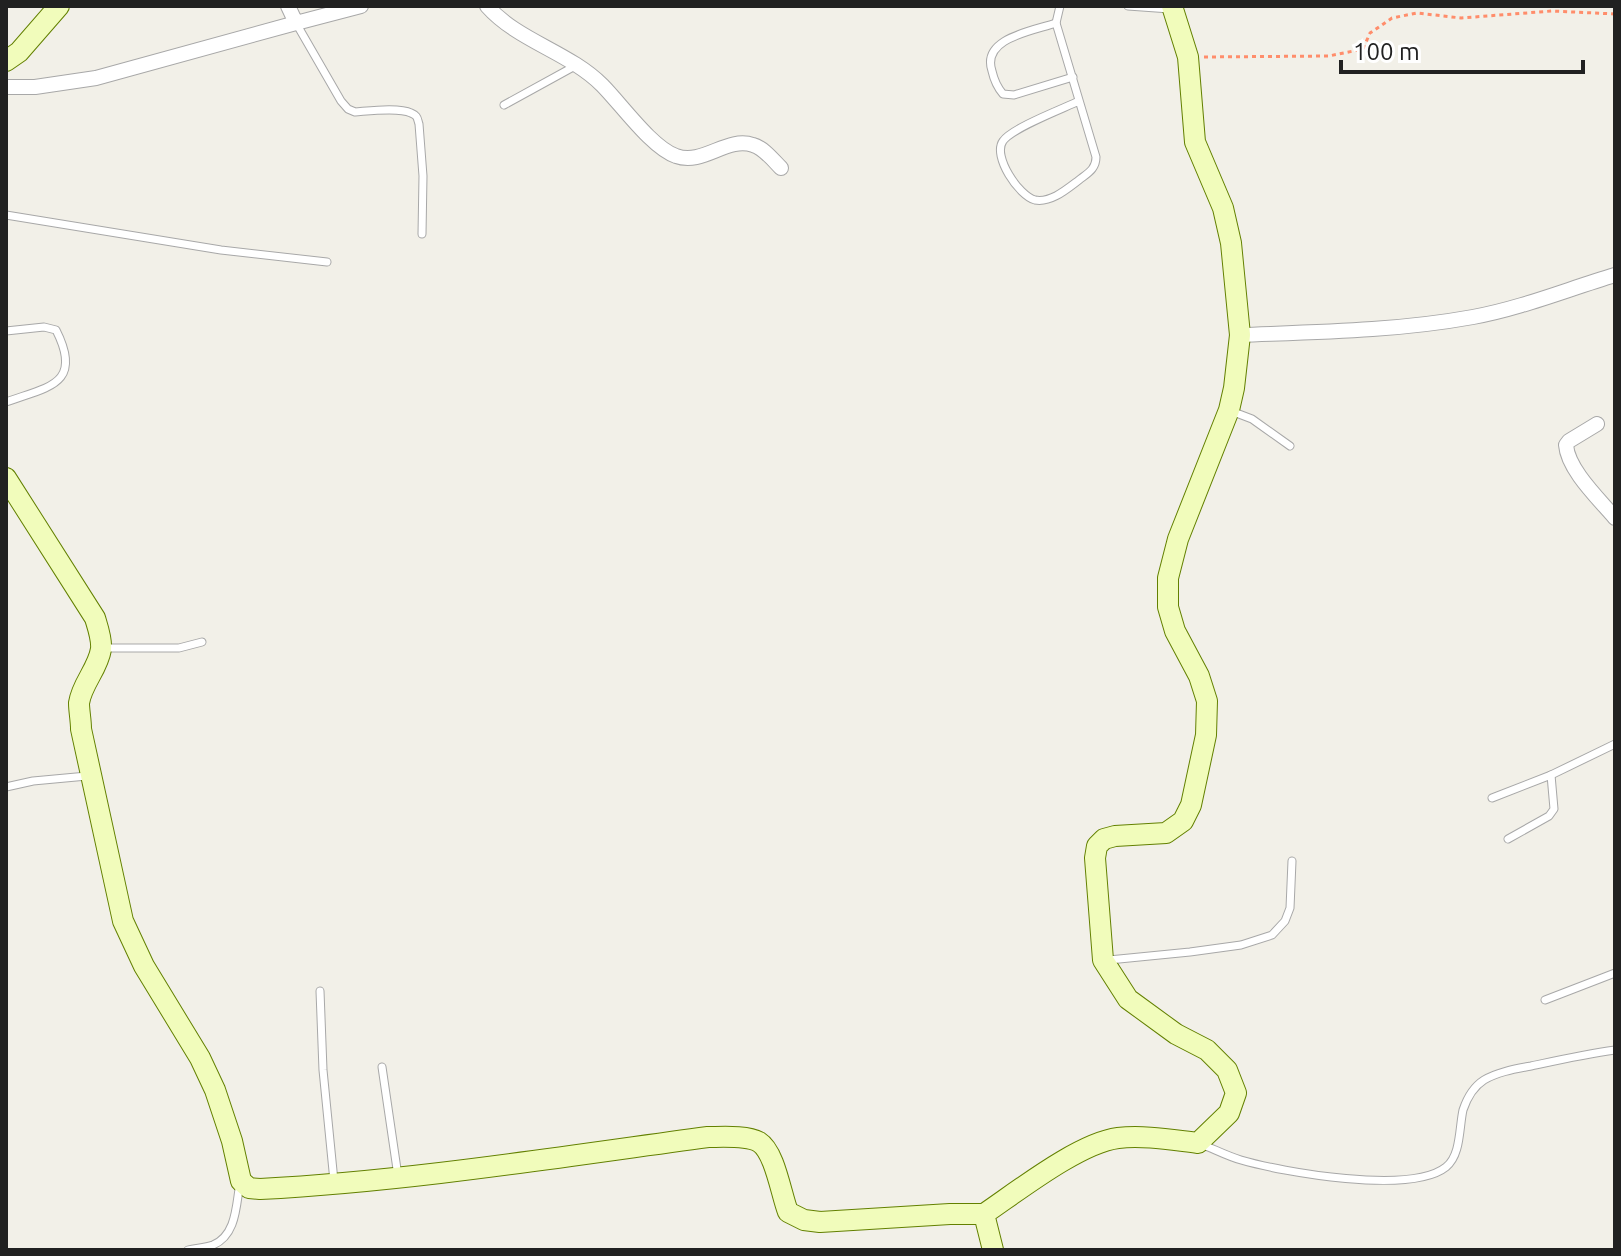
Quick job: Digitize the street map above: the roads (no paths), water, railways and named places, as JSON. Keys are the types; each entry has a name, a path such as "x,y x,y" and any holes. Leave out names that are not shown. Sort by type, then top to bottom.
{"street":[{"path":"6,61 19,52 59,6"},
{"path":"288,6 296,23"},
{"path":"6,87 35,87 96,78 361,6"},
{"path":"487,6 498,19 577,65 601,83 637,124 669,153 693,159 743,143 761,149 781,168"},
{"path":"6,478 95,618 100,632 101,648 79,703 81,729 123,921 144,966 182,1026 210,1080 232,1141 241,1181 249,1188 335,1185 708,1137 738,1138 759,1142 772,1157 788,1212 804,1220 820,1222 984,1214 1098,1142 1153,1138 1198,1143 1229,1113 1236,1093 1227,1070 1207,1050 1176,1034 1128,999 1103,960 1095,858 1097,846 1104,839 1166,833 1183,821 1191,805 1206,735 1207,701 1199,676 1175,631 1168,607 1168,578 1178,539 1229,410 1240,335 1231,243 1223,208 1195,142 1188,57 1173,8"},
{"path":"1240,335 1388,328 1474,317 1615,275"},
{"path":"1597,424 1569,441 1566,454 1615,518"},
{"path":"984,1214 993,1250"}],"lane":[{"path":"1060,6 1056,23 1096,157 1096,164 1059,195 1045,200 1029,197 1016,186 1001,159 1001,143 1035,120 1079,101"},
{"path":"1128,6 1173,8"},
{"path":"296,23 348,109 355,112 410,112 417,117 423,176 422,234"},
{"path":"1056,23 1007,40 989,56 990,66 1003,94 1014,95 1073,77"},
{"path":"504,105 577,65"},
{"path":"6,215 221,250 327,262"},
{"path":"6,331 44,327 56,330 62,340 65,360 65,373 59,382 6,402"},
{"path":"1229,410 1252,419 1290,446"},
{"path":"101,648 179,648 202,642"},
{"path":"1492,798 1551,775 1615,744"},
{"path":"6,787 92,775"},
{"path":"1508,839 1549,816 1554,809 1551,775"},
{"path":"1103,960 1241,945 1272,935 1285,921 1290,908 1292,861"},
{"path":"1545,1000 1615,973"},
{"path":"320,991 323,1070 335,1185"},
{"path":"1198,1143 1240,1160 1292,1171 1345,1178 1408,1180 1430,1176 1447,1167 1456,1153 1464,1109 1471,1091 1484,1080 1521,1068 1615,1050"},
{"path":"382,1067 399,1178"},
{"path":"188,1250 212,1245 225,1237 231,1228 241,1181"}]}
